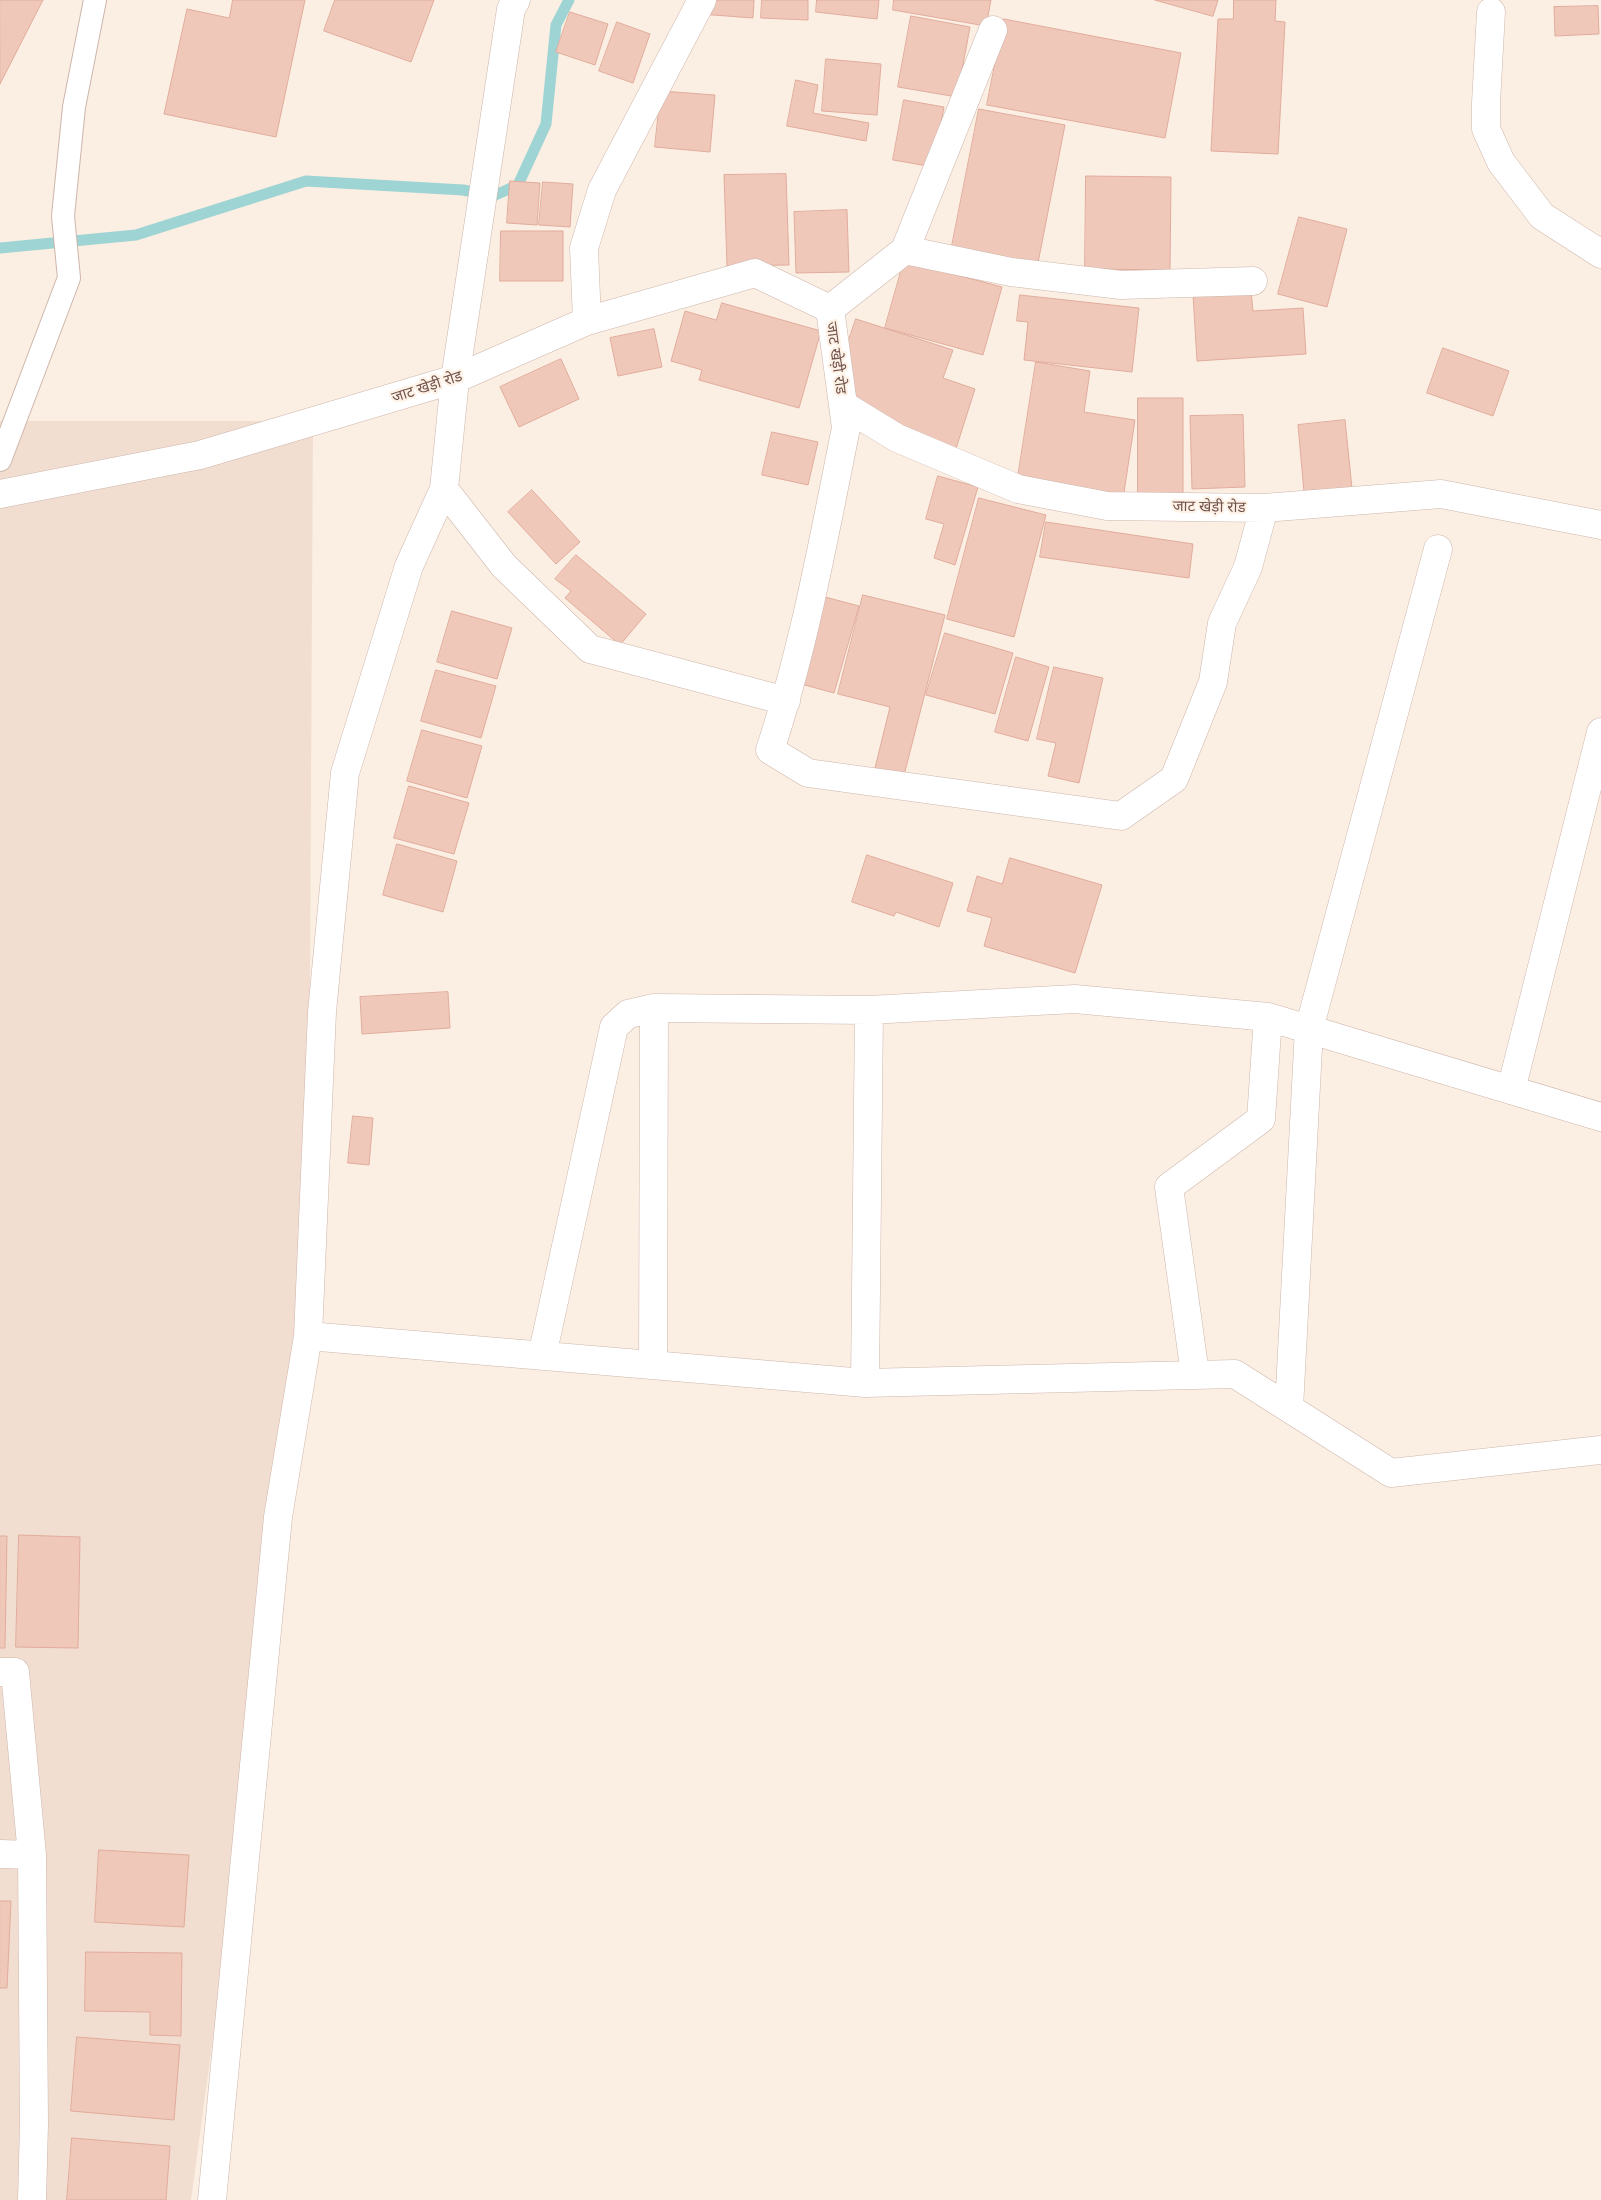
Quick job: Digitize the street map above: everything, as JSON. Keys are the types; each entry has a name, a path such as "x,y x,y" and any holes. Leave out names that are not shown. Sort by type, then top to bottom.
{"street":[{"path":"212,2200 278,1518 308,1336 322,1012 345,773 409,566 444,489 456,379 511,8 516,0"},
{"path":"587,321 584,248 602,190 702,0"},
{"path":"1491,12 1486,129 1502,162 1542,216 1601,254"},
{"path":"830,309 905,250 993,30"},
{"path":"905,250 1011,272 1122,285 1253,281"},
{"name":"जाट खेड़ी रोड","path":"0,494 200,455 456,379 587,321 755,273 830,309 843,405 897,438 1018,489 1107,506 1264,508 1441,494 1601,525"},
{"path":"843,405 846,428 808,610 786,702 770,750 808,773 1121,816 1174,779 1213,682 1222,623 1248,567 1264,508"},
{"path":"444,489 504,566 590,649 786,702"},
{"path":"1289,1408 1309,1029 1438,549"},
{"path":"1511,1090 1601,732"},
{"path":"542,1356 614,1027 628,1014 654,1008 869,1010 1075,999 1268,1017 1601,1117"},
{"path":"653,1365 654,1008"},
{"path":"865,1383 869,1010"},
{"path":"1195,1374 1169,1187 1261,1119 1268,1017"},
{"path":"308,1336 865,1383 1235,1374 1391,1473 1601,1450"},
{"path":"0,1672 15,1672 32,1855 34,2124 32,2200"},
{"path":"0,1854 32,1855"}],"lane":[{"path":"0,460 69,278 63,216 74,107 96,0"}],"shaded area":[{"path":"0,421 313,421 308,1336 191,2200 0,2200"}],"building":[{"path":"0,0 43,0 0,84"},
{"path":"233,0 305,0 276,137 164,114 187,9 229,18"},
{"path":"335,0 434,0 411,62 324,31"},
{"path":"709,0 754,0 753,18 700,14"},
{"path":"762,0 808,0 808,20 761,18"},
{"path":"817,0 879,0 877,19 816,12"},
{"path":"894,0 991,0 986,26 893,10"},
{"path":"1155,0 1218,0 1213,16"},
{"path":"1234,0 1276,0 1275,21 1285,22 1278,154 1211,151 1218,19 1233,19"},
{"path":"1598,6 1599,34 1555,36 1554,7"},
{"path":"570,12 608,24 595,65 556,52"},
{"path":"911,16 970,27 957,97 898,87"},
{"path":"1004,19 1181,53 1165,138 987,105"},
{"path":"617,22 650,34 633,83 599,71"},
{"path":"826,59 881,64 877,115 822,111"},
{"path":"796,80 818,85 813,113 869,123 866,141 787,126"},
{"path":"661,91 715,95 710,152 655,147"},
{"path":"904,100 944,107 933,167 893,160"},
{"path":"979,109 1065,125 1037,268 951,251"},
{"path":"786,174 789,265 727,266 724,175"},
{"path":"1086,176 1171,177 1170,270 1085,269"},
{"path":"510,181 540,183 537,225 507,223"},
{"path":"543,182 573,184 570,227 539,225"},
{"path":"847,210 849,272 796,273 794,212"},
{"path":"1299,217 1347,229 1327,307 1278,294"},
{"path":"501,231 563,231 563,281 500,281"},
{"path":"904,261 1002,287 983,355 885,328"},
{"path":"1251,290 1253,311 1303,308 1306,354 1197,361 1193,294"},
{"path":"1020,295 1139,308 1132,372 1024,360 1028,322 1017,321"},
{"path":"722,303 821,331 799,408 699,380 702,370 671,361 685,311 716,320"},
{"path":"856,319 953,350 943,378 975,389 953,458 858,404 841,363"},
{"path":"654,329 662,367 618,376 610,338"},
{"path":"1443,348 1509,371 1493,416 1427,393"},
{"path":"561,359 579,399 519,427 500,387"},
{"path":"1036,362 1090,371 1084,412 1135,420 1123,499 1017,483"},
{"path":"1138,398 1183,398 1183,494 1138,494"},
{"path":"1243,415 1245,487 1192,489 1190,416"},
{"path":"1345,420 1353,498 1305,503 1298,425"},
{"path":"772,432 818,442 808,485 762,475"},
{"path":"938,476 978,487 955,565 934,558 944,524 926,519"},
{"path":"532,490 580,542 556,564 508,512"},
{"path":"979,498 1046,515 1014,637 947,619"},
{"path":"1046,522 1193,544 1189,578 1040,557"},
{"path":"576,555 646,614 620,645 565,598 571,591 555,579"},
{"path":"863,595 945,615 903,779 874,772 890,707 838,694"},
{"path":"825,597 859,606 834,693 801,684"},
{"path":"452,611 512,628 497,679 437,662"},
{"path":"945,633 1013,653 995,714 926,695"},
{"path":"1016,657 1049,667 1028,741 995,732"},
{"path":"1054,667 1103,678 1079,783 1048,776 1056,743 1037,739"},
{"path":"436,670 496,686 481,738 421,721"},
{"path":"422,730 482,746 467,798 407,781"},
{"path":"409,786 469,803 454,854 394,838"},
{"path":"397,844 457,861 443,912 383,895"},
{"path":"867,855 953,883 939,927 896,912 894,916 852,902"},
{"path":"1010,858 1102,885 1075,973 984,946 992,918 967,911 977,876 1002,884"},
{"path":"448,992 450,1028 362,1034 360,997"},
{"path":"353,1116 373,1118 369,1165 348,1163"},
{"path":"19,1535 80,1537 78,1648 16,1647"},
{"path":"0,1536 7,1536 5,1648 0,1648"},
{"path":"99,1850 189,1855 184,1927 95,1922"},
{"path":"0,1901 11,1901 7,1988 0,1988"},
{"path":"86,1952 182,1953 181,2036 150,2035 150,2012 85,2011"},
{"path":"77,2037 180,2045 174,2120 71,2111"},
{"path":"72,2138 170,2146 166,2200 67,2200"}],"waterway":[{"path":"0,248 136,235 306,181 463,190 493,196 518,185 546,124 556,25 569,0"}]}
